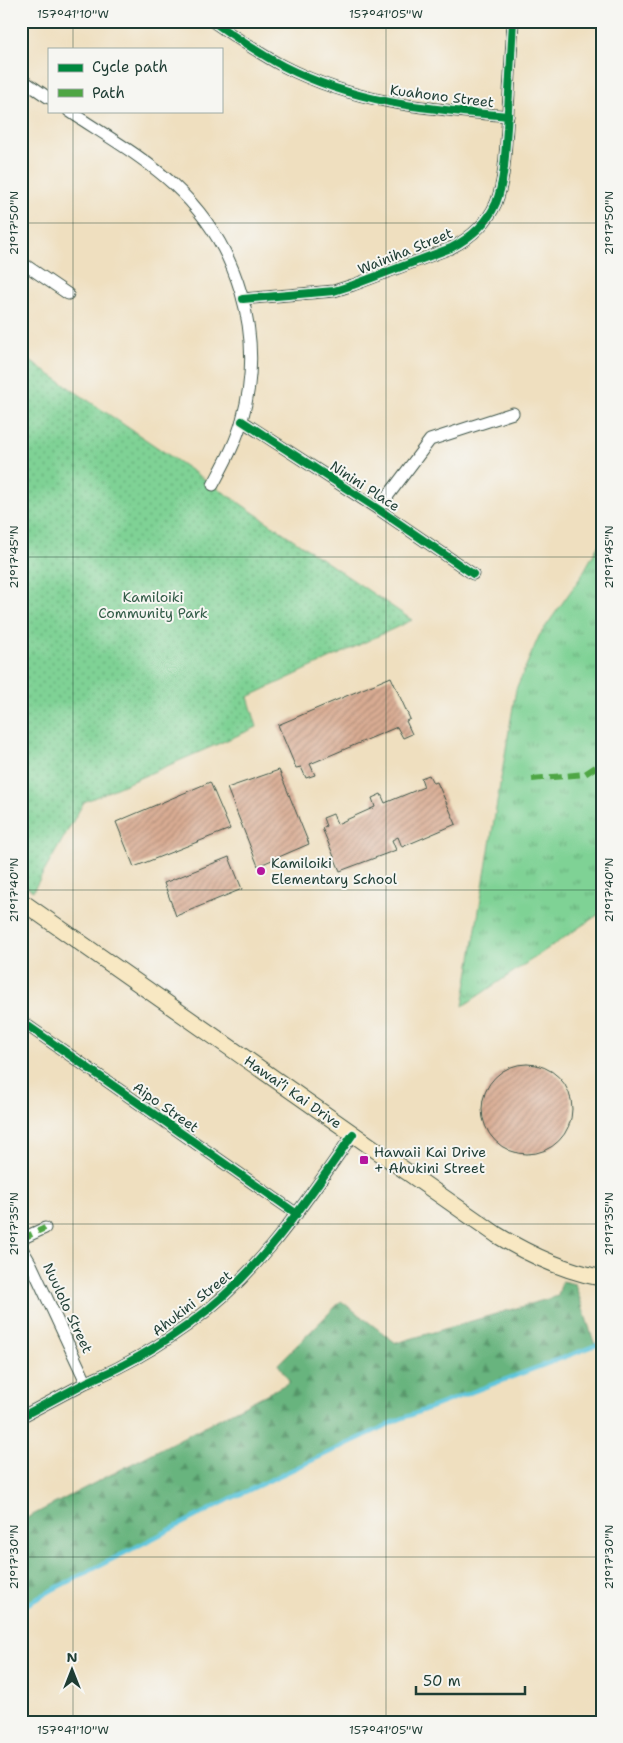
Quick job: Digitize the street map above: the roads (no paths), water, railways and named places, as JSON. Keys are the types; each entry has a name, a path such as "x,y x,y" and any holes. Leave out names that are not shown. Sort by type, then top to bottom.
{"main road":[{"name":"Hawai’i Kai Drive","path":"21,901 353,1134 520,1248 564,1268 602,1278"}],"street":[{"name":"Kuahono Street","path":"212,21 283,66 312,80 342,90 404,106 508,116"},
{"name":"Wainiha Street","path":"243,299 334,291 451,248 474,233 488,217 500,191 508,116 513,21"},
{"path":"21,79 48,97"},
{"path":"69,112 158,172 188,199 201,214 223,247 231,265 243,299 248,322 251,362 242,420 229,454 212,485"},
{"path":"21,262 68,294"},
{"path":"378,509 430,440 513,413"},
{"name":"Ninini Place","path":"242,420 473,574"},
{"name":"Aipo Street","path":"21,1021 297,1214"},
{"name":"Ahukini Street","path":"21,1417 156,1347 219,1300 274,1245 353,1134"},
{"path":"21,1239 45,1228"},
{"name":"Nuulolo Street","path":"21,1247 31,1264 86,1382"}],"waterway":[{"path":"21,1608 52,1590 230,1499 398,1420 602,1343"}],"place":[{"name":"Kamiloiki Elementary School","path":"261,871"},
{"name":"Hawaii Kai Drive + Ahukini Street","path":"364,1160"}],"park label":[{"name":"Kamiloiki Community Park","path":"153,606"}]}
